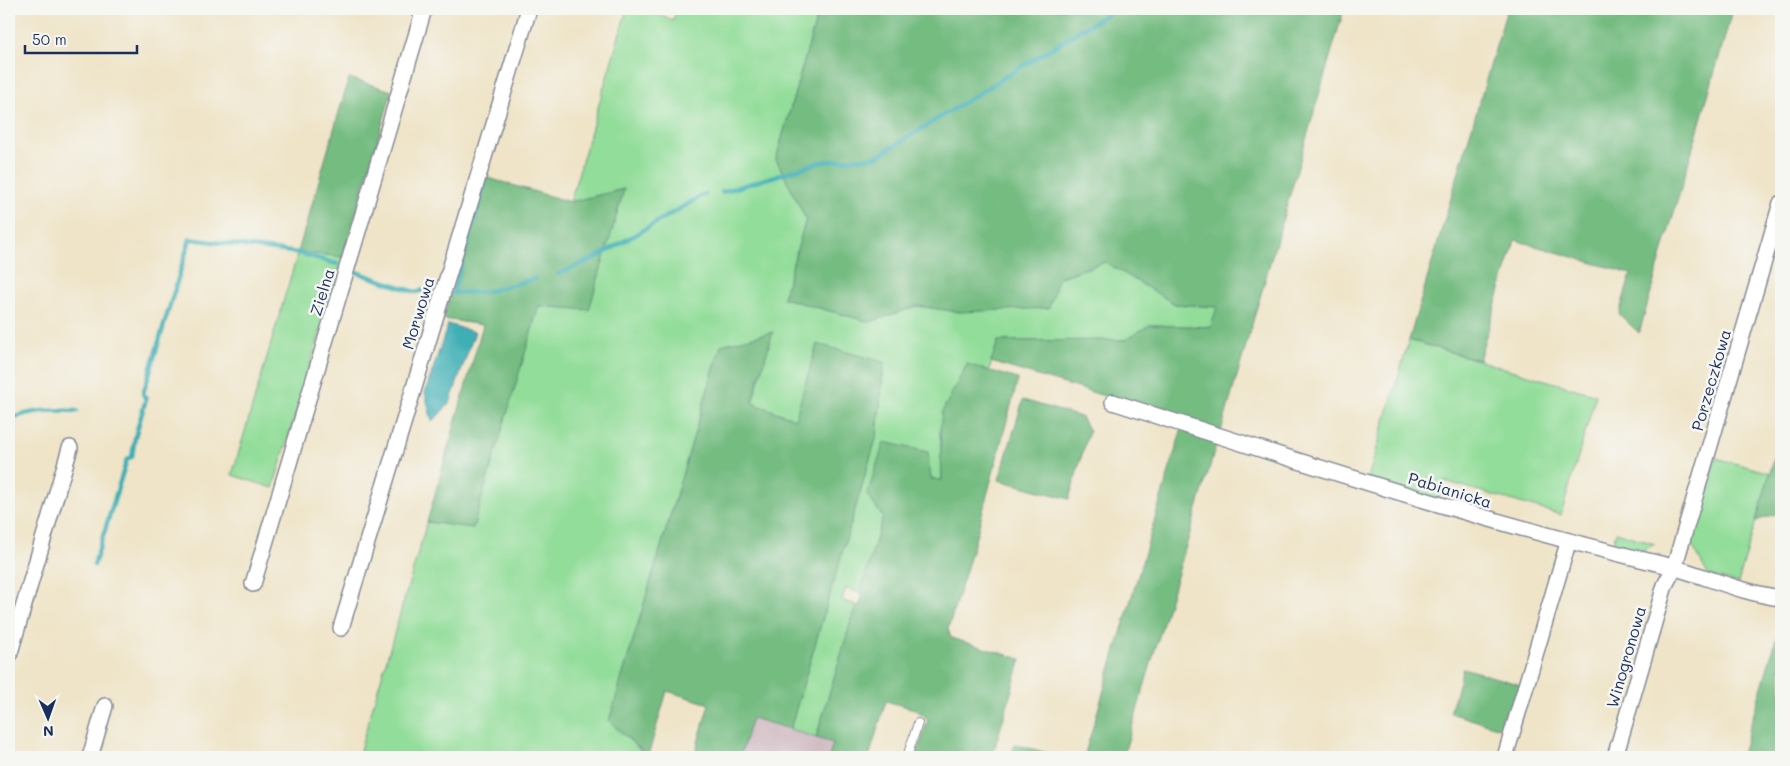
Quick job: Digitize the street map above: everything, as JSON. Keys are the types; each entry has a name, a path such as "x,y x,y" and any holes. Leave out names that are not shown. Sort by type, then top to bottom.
{"street":[{"name":"Zielna","path":"253,584 424,9"},
{"name":"Morwowa","path":"341,628 529,9"},
{"name":"Porzeczkowa","path":"1674,568 1781,203"},
{"name":"Pabianicka","path":"1113,402 1436,504 1568,543 1674,568 1748,592 1781,598"},
{"path":"9,656 70,448"},
{"path":"1505,757 1568,543"},
{"name":"Winogronowa","path":"1615,757 1665,586 1674,568"},
{"path":"90,757 105,706"}],"lane":[{"path":"908,757 918,723"}],"shaded area":[{"path":"751,718 833,742 829,757 740,757"}],"green space":[{"path":"627,9 647,9 673,21 677,9 819,9 776,159 806,219 783,298 870,322 917,306 960,312 1105,262 1175,304 1218,307 1211,327 1150,325 1125,340 998,341 989,371 967,364 940,429 942,480 931,479 883,517 860,593 846,588 842,600 859,606 855,608 816,738 790,729 877,435 884,362 795,419 752,403 721,345 609,721 647,757 358,757 427,522 473,528 539,305 589,309 624,189 570,202"},
{"path":"819,9 1344,9 1221,431 991,362 998,341 1125,340 1150,325 1211,327 1217,307 1175,304 1105,262 1059,277 1049,308 960,312 917,306 870,322 783,298 806,219 776,159"},
{"path":"1507,9 1733,9 1639,333 1619,314 1631,274 1515,240 1479,360 1409,340"},
{"path":"349,78 392,91 343,257 298,252"},
{"path":"485,177 570,202 624,189 589,310 539,306 473,528 427,522 483,325 443,319"},
{"path":"298,252 343,257 273,488 232,475"},
{"path":"773,332 752,403 795,419 817,344 884,362 877,435 790,729 752,718 740,757 694,757 709,704 667,691 648,756 609,721 721,345"},
{"path":"1409,340 1596,395 1561,515 1445,481 1438,501 1368,478"},
{"path":"967,364 1018,379 973,548 948,629 951,638 1021,659 992,757 916,757 928,719 915,709 886,701 869,757 829,757 833,743 816,738 855,608 859,606 863,594 860,593 883,517 867,495 884,442 928,452 931,479 942,480 940,429 942,412"},
{"path":"1023,400 1081,417 1089,431 1069,499 999,480"},
{"path":"1182,428 1218,439 1123,757 1084,757"},
{"path":"1781,434 1781,512 1756,521"},
{"path":"1716,458 1770,473 1738,583 1708,575 1691,543"},
{"path":"1616,532 1655,544 1636,554 1612,548"},
{"path":"1780,626 1781,757 1741,757"},
{"path":"1463,668 1521,685 1507,730 1450,713"},
{"path":"1015,744 1061,757 1011,757"}],"water":[{"path":"448,324 475,332 450,403 432,422 425,393"}],"waterway":[{"path":"722,192 822,162 876,157 1115,9"},
{"path":"485,184 453,293 485,292 535,279"},
{"path":"558,274 597,257 705,194"},
{"path":"94,565 127,459 132,457 135,437 146,399 143,394 190,239 299,253 337,264"},
{"path":"356,272 415,292 434,288"},
{"path":"9,420 34,412 77,411"}]}
